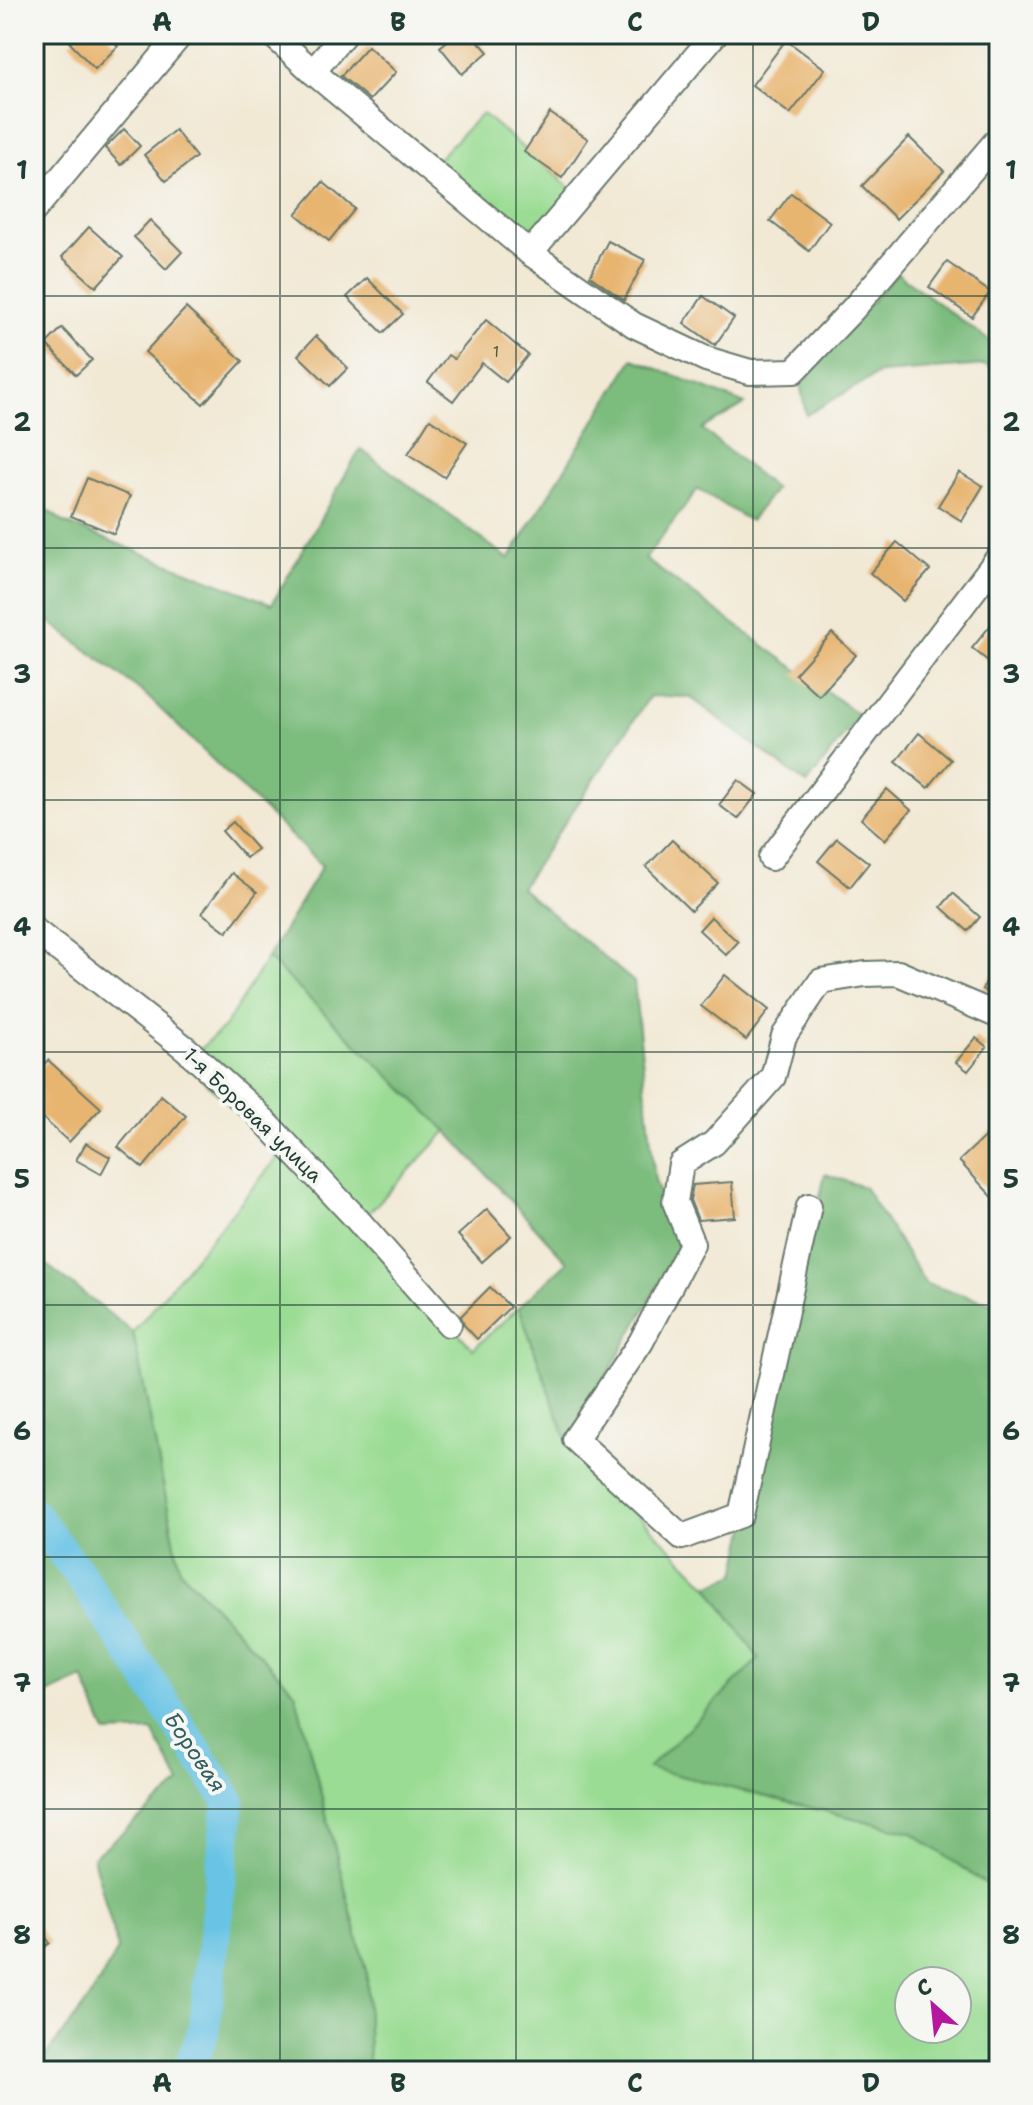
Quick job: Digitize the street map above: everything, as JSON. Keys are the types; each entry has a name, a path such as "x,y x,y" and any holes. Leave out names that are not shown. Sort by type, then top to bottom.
{"street":[{"path":"34,210 181,34"},
{"path":"272,34 313,72 530,253 634,325 706,359 750,372 794,371 854,308 999,138"},
{"path":"313,72 344,34"},
{"path":"530,253 715,34"},
{"path":"771,858 999,557"},
{"name":"1-я Боровая улица","path":"34,930 185,1048 255,1111 354,1216 449,1324"},
{"path":"809,1206 741,1515 682,1537 575,1439 641,1342 692,1244 675,1202 681,1164 714,1143 773,1077 784,1036 821,981 865,974 898,973 999,1016"}],"green space":[{"path":"482,113 574,191 518,245 426,171"},
{"path":"897,273 999,348 999,375 986,365 880,373 806,415 800,382"},
{"path":"633,359 745,404 702,429 775,489 750,521 698,489 645,559 859,715 807,784 690,697 650,696 521,888 634,982 655,1180 679,1249 568,1444 519,1307 567,1262 447,1131 267,958 322,866 145,694 34,610 34,500 65,523 272,604 360,449 509,559"},
{"path":"267,958 447,1131 358,1224 473,1349 519,1307 568,1444 708,1586 759,1659 649,1768 911,1832 999,1893 999,2071 369,2071 367,1975 295,1692 180,1570 133,1332 280,1155 190,1067 200,1049 225,1026"},
{"path":"825,1174 864,1187 926,1284 999,1305 999,1893 911,1832 648,1768 759,1659 708,1586 736,1574"},
{"path":"34,1255 133,1332 180,1570 295,1692 367,1975 369,2071 34,2071 89,1999 118,1950 93,1857 180,1784 153,1731 106,1733 83,1678 34,1700 34,1543 45,1537 34,1520"}],"building":[{"path":"80,34 107,34 118,46 95,69 70,43"},
{"path":"456,34 472,34 488,52 462,74 440,47"},
{"path":"786,40 825,69 790,114 752,85"},
{"path":"368,46 396,72 370,100 341,76"},
{"path":"550,113 588,139 562,178 524,152"},
{"path":"124,129 140,146 121,165 105,148"},
{"path":"175,130 196,157 166,181 144,155"},
{"path":"909,137 944,171 896,219 862,186"},
{"path":"323,182 355,209 329,241 296,214"},
{"path":"791,193 830,222 809,251 770,221"},
{"path":"150,220 182,252 166,269 134,237"},
{"path":"89,227 123,257 96,287 62,257"},
{"path":"608,241 645,260 624,300 590,276"},
{"path":"947,262 990,292 972,317 929,287"},
{"path":"367,278 403,314 383,333 347,297"},
{"path":"703,296 734,318 715,345 684,323"},
{"path":"186,308 243,361 203,404 145,352"},
{"path":"486,320 528,355 506,382 482,363 453,401 428,382 448,355 454,359"},
{"path":"62,328 92,360 76,375 46,344"},
{"path":"316,336 348,368 330,386 298,355"},
{"path":"430,419 467,443 444,477 408,454"},
{"path":"959,472 983,486 962,521 938,506"},
{"path":"87,478 130,496 114,534 71,516"},
{"path":"897,542 930,570 903,601 870,573"},
{"path":"999,615 999,670 972,648"},
{"path":"832,633 856,655 819,696 795,674"},
{"path":"919,733 951,760 928,788 896,762"},
{"path":"738,780 757,794 738,819 719,805"},
{"path":"887,789 911,810 885,840 861,819"},
{"path":"233,822 257,849 246,858 222,831"},
{"path":"837,838 869,863 850,887 818,861"},
{"path":"672,840 718,883 691,911 646,867"},
{"path":"232,873 257,892 227,932 202,913"},
{"path":"953,893 980,917 968,931 941,907"},
{"path":"711,917 738,942 726,955 699,930"},
{"path":"999,964 999,1000 982,989"},
{"path":"725,975 769,1010 746,1040 701,1006"},
{"path":"976,1038 987,1047 968,1071 956,1062"},
{"path":"48,1060 101,1108 69,1142 34,1110 34,1075"},
{"path":"161,1095 186,1116 143,1168 118,1147"},
{"path":"999,1123 999,1204 959,1161"},
{"path":"86,1143 110,1157 101,1174 76,1160"},
{"path":"732,1182 735,1217 698,1220 690,1200 693,1185"},
{"path":"487,1209 511,1236 482,1262 458,1235"},
{"path":"490,1287 510,1307 477,1339 464,1325 461,1316"},
{"path":"34,1921 50,1943 34,1955"}],"waterway":[{"name":"Боровая","path":"34,1515 77,1571 229,1801 204,2030 188,2071"}]}
